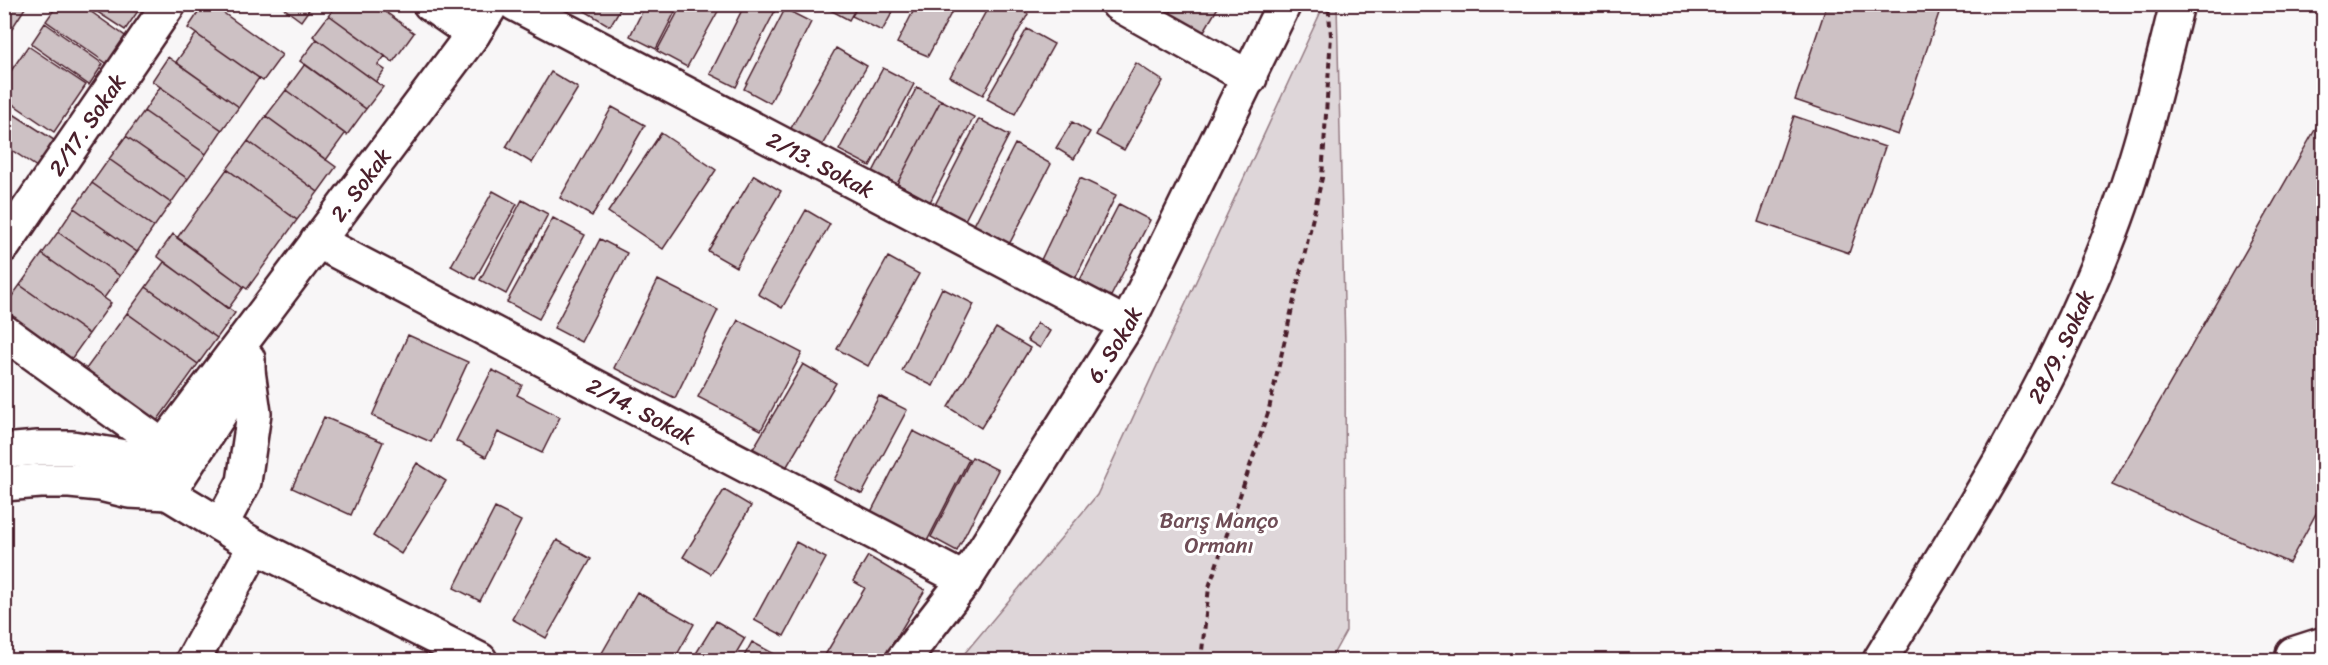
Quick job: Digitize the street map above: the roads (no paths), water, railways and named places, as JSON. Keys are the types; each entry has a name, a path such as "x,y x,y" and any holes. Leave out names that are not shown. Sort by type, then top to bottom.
{"street":[{"name":"2/17. Sokak","path":"4,245 169,4"},
{"path":"430,4 473,34"},
{"name":"2. Sokak","path":"166,459 248,336 473,34 492,4"},
{"name":"2/13. Sokak","path":"515,4 1127,325"},
{"path":"1118,4 1250,78"},
{"name":"6. Sokak","path":"903,660 965,580 1127,325 1250,78 1284,4"},
{"name":"28/9. Sokak","path":"1880,660 2023,423 2066,338 2107,244 2155,93 2177,4"},
{"name":"2/14. Sokak","path":"317,241 965,580"},
{"path":"4,332 166,459 168,493"},
{"path":"221,525 244,482 254,413 248,371 248,336"},
{"name":"2. Sokak","path":"129,491 166,459 248,371"},
{"path":"4,451 72,448 137,459 166,459"},
{"path":"4,484 70,481 100,484 129,491 168,493 255,546 480,660"},
{"path":"193,660 255,546"},
{"path":"2293,654 2324,644"}],"park label":[{"name":"Barış Manço Ormanı","path":"1219,532"}]}
